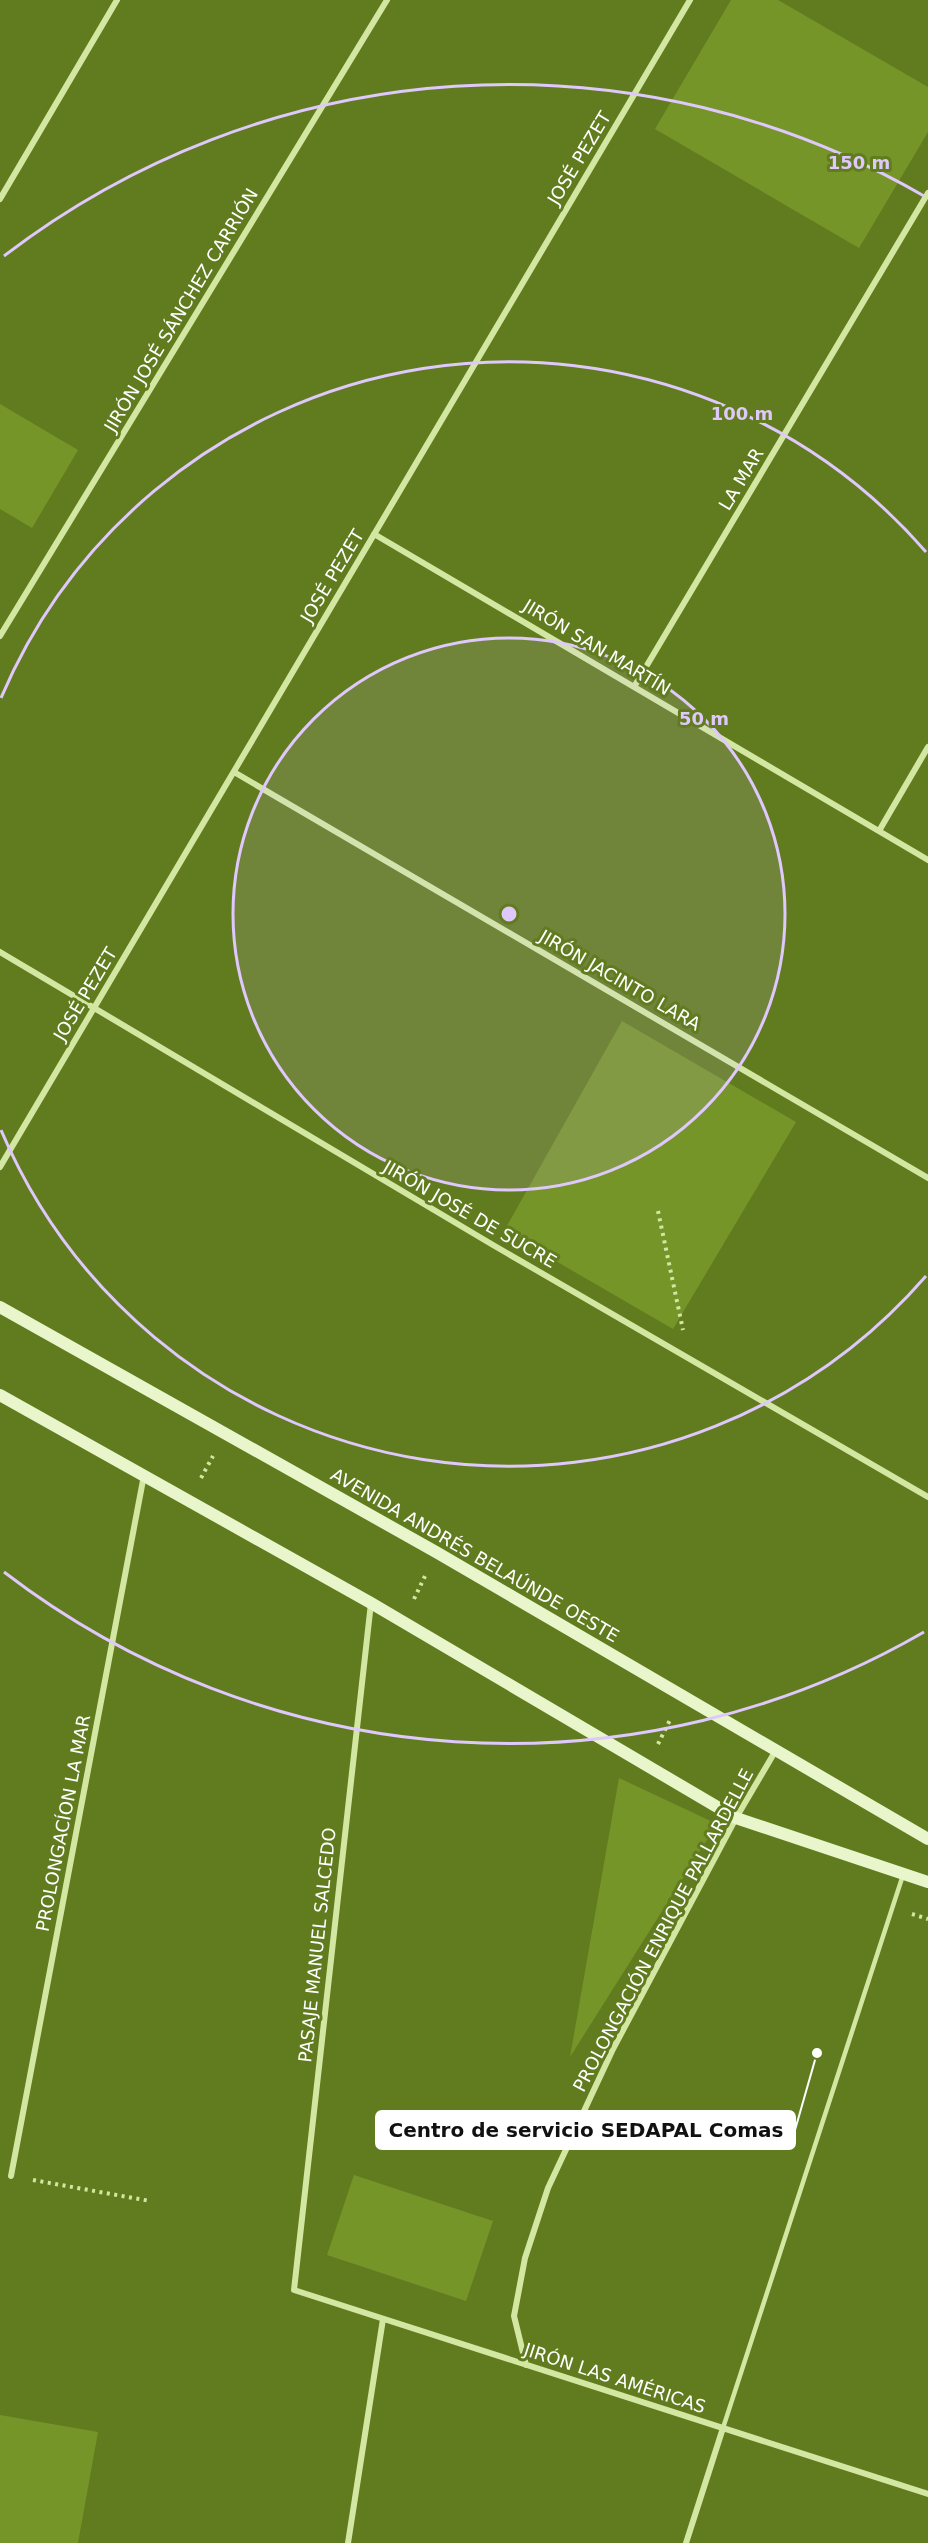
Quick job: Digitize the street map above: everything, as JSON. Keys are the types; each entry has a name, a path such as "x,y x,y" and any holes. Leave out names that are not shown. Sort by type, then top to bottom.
{"street":[{"path":"0,198 2,189 117,0"},
{"name":"JIRÓN JOSÉ SÁNCHEZ CARRIÓN","path":"0,636 387,0"},
{"name":"JOSÉ PEZET","path":"0,1167 690,0"},
{"name":"LA MAR","path":"634,687 928,193"},
{"name":"JIRÓN SAN MARTÍN","path":"375,534 928,860"},
{"path":"879,831 928,747"},
{"name":"JIRÓN JACINTO LARA","path":"234,772 928,1178"},
{"name":"JIRÓN JOSÉ DE SUCRE","path":"0,952 928,1497"},
{"name":"AVENIDA ANDRÉS BELAÚNDE OESTE","path":"0,1307 436,1552 928,1839"},
{"path":"0,1395 371,1603 736,1818 928,1882"},
{"name":"PROLONGACÍON LA MAR","path":"11,2176 144,1475"},
{"name":"PASAJE MANUEL SALCEDO","path":"294,2290 371,1603"},
{"name":"PROLONGACIÓN ENRIQUE PALLARDELLE","path":"526,2365 514,2316 525,2258 548,2188 613,2049 736,1818 776,1750"},
{"name":"JIRÓN LAS AMÉRICAS","path":"294,2290 928,2494"},
{"path":"348,2543 383,2319"},
{"path":"687,2543 723,2428"}],"lane":[{"path":"723,2428 903,1875"}],"path":[{"path":"658,1211 690,1359"},
{"path":"189,1500 225,1433"},
{"path":"403,1622 436,1552"},
{"path":"648,1766 682,1695"},
{"path":"11,2176 150,2201"}],"green space":[{"path":"731,0 778,0 928,87 928,132 859,248 655,129"},
{"path":"0,404 78,450 32,528 0,509"},
{"path":"622,1021 796,1122 673,1329 504,1231"},
{"path":"619,1778 717,1824 570,2057"},
{"path":"354,2175 493,2221 466,2301 327,2255"},
{"path":"0,2415 98,2432 78,2543 0,2543"}],"place":[{"name":"Centro de servicio SEDAPAL Comas","path":"817,2053"}]}
